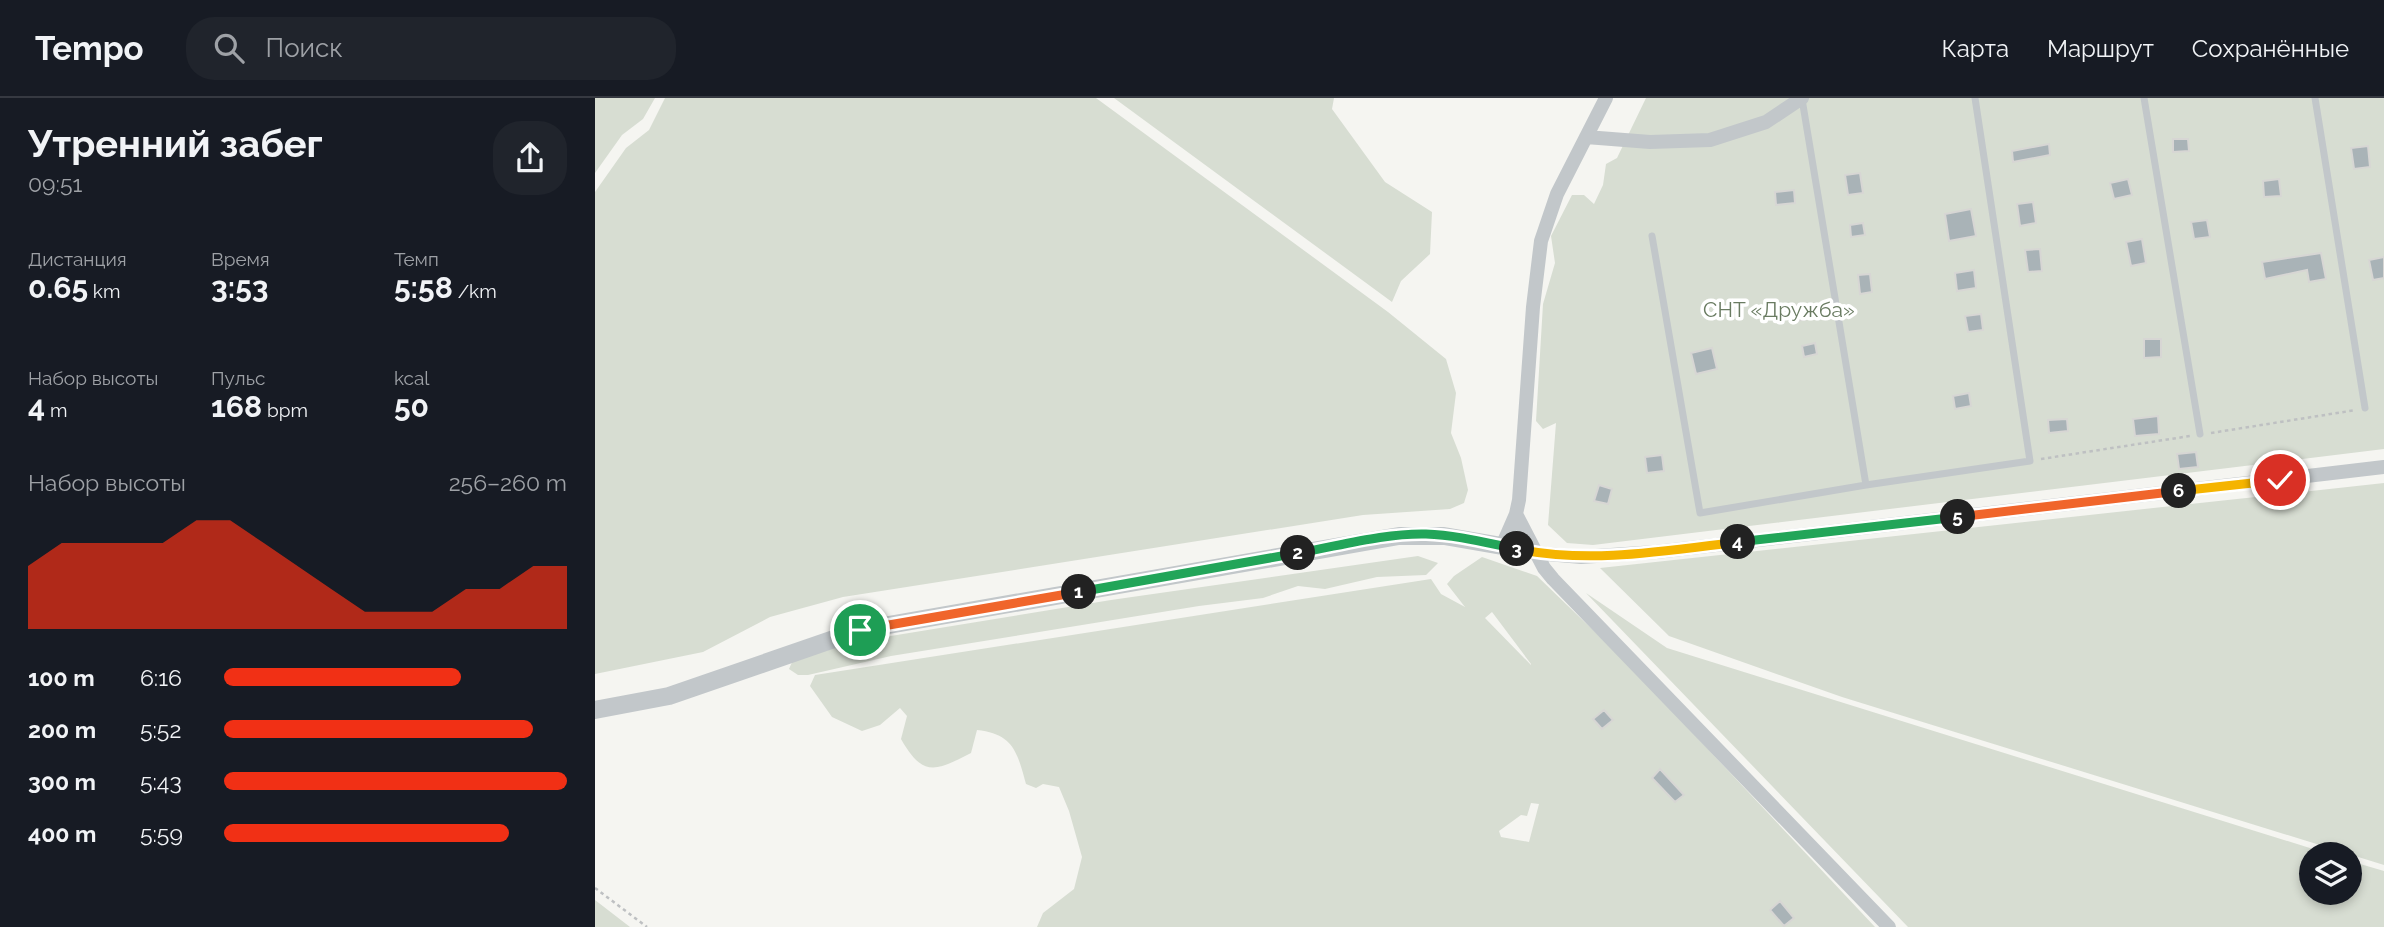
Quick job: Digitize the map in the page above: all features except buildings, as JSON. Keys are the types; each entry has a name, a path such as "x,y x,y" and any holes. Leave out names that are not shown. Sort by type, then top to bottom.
{"street":[{"path":"1502,546 1516,514 1541,241 1557,194 1606,98"},
{"path":"1586,137 1650,142 1710,140 1766,122 1802,98"},
{"path":"595,710 669,696 860,630 1399,536 1444,536 1536,553 1594,557 2384,467"},
{"path":"1516,514 1553,579 1889,927"}],"lane":[{"path":"1802,98 1865,485"},
{"path":"1652,236 1700,513 2030,461 1975,98"},
{"path":"2144,98 2200,434"},
{"path":"2315,98 2365,408"}],"path":[{"path":"595,888 647,927"}],"green space":[{"path":"595,98 655,98 643,119 622,135 595,173"},
{"path":"665,98 1096,98 1388,312 1446,359 1456,393 1451,433 1461,458 1468,490 1464,503 1450,509 1363,515 843,597 770,617 703,652 595,674 595,192 626,148 649,130"},
{"path":"1114,98 1334,98 1332,109 1385,182 1432,212 1430,254 1401,281 1392,302"},
{"name":"СНТ «Дружба»","path":"1646,98 2384,98 2384,449 1593,545 1567,543 1548,525 1556,423 1543,429 1536,421 1543,304 1555,263 1551,236 1572,195 1584,195 1594,204 1603,185 1606,164 1617,158"},
{"path":"2384,483 2384,865 2362,858 2362,842 2310,842 1842,697 1669,636 1600,568"},
{"path":"1418,556 1438,563 1426,575 1377,577 1325,589 1298,586 1263,598 891,656 808,675 798,675 789,669 793,660 807,653 860,641 1111,600"},
{"path":"1482,557 1537,576 1627,663 1875,927 1037,927 1043,913 1074,889 1082,857 1059,787 1043,784 1036,788 1026,784 1012,746 999,735 977,730 971,753 939,767 924,765 916,760 901,739 907,716 900,708 880,725 862,731 832,717 810,686 815,675 1431,579 1441,594 1465,607 1447,584","holes":["1492,612 1531,664 1531,665 1485,618","1531,803 1539,804 1529,842 1501,837 1499,831 1521,815 1527,816"]},
{"path":"1586,593 1667,648 2299,845 2299,905 2362,905 2362,865 2384,871 2384,927 1908,927"},
{"path":"595,900 630,927 595,927"}],"route":[{"path":"860,630 1399,536 1444,536 1536,553 1594,557 2280,480"}]}
